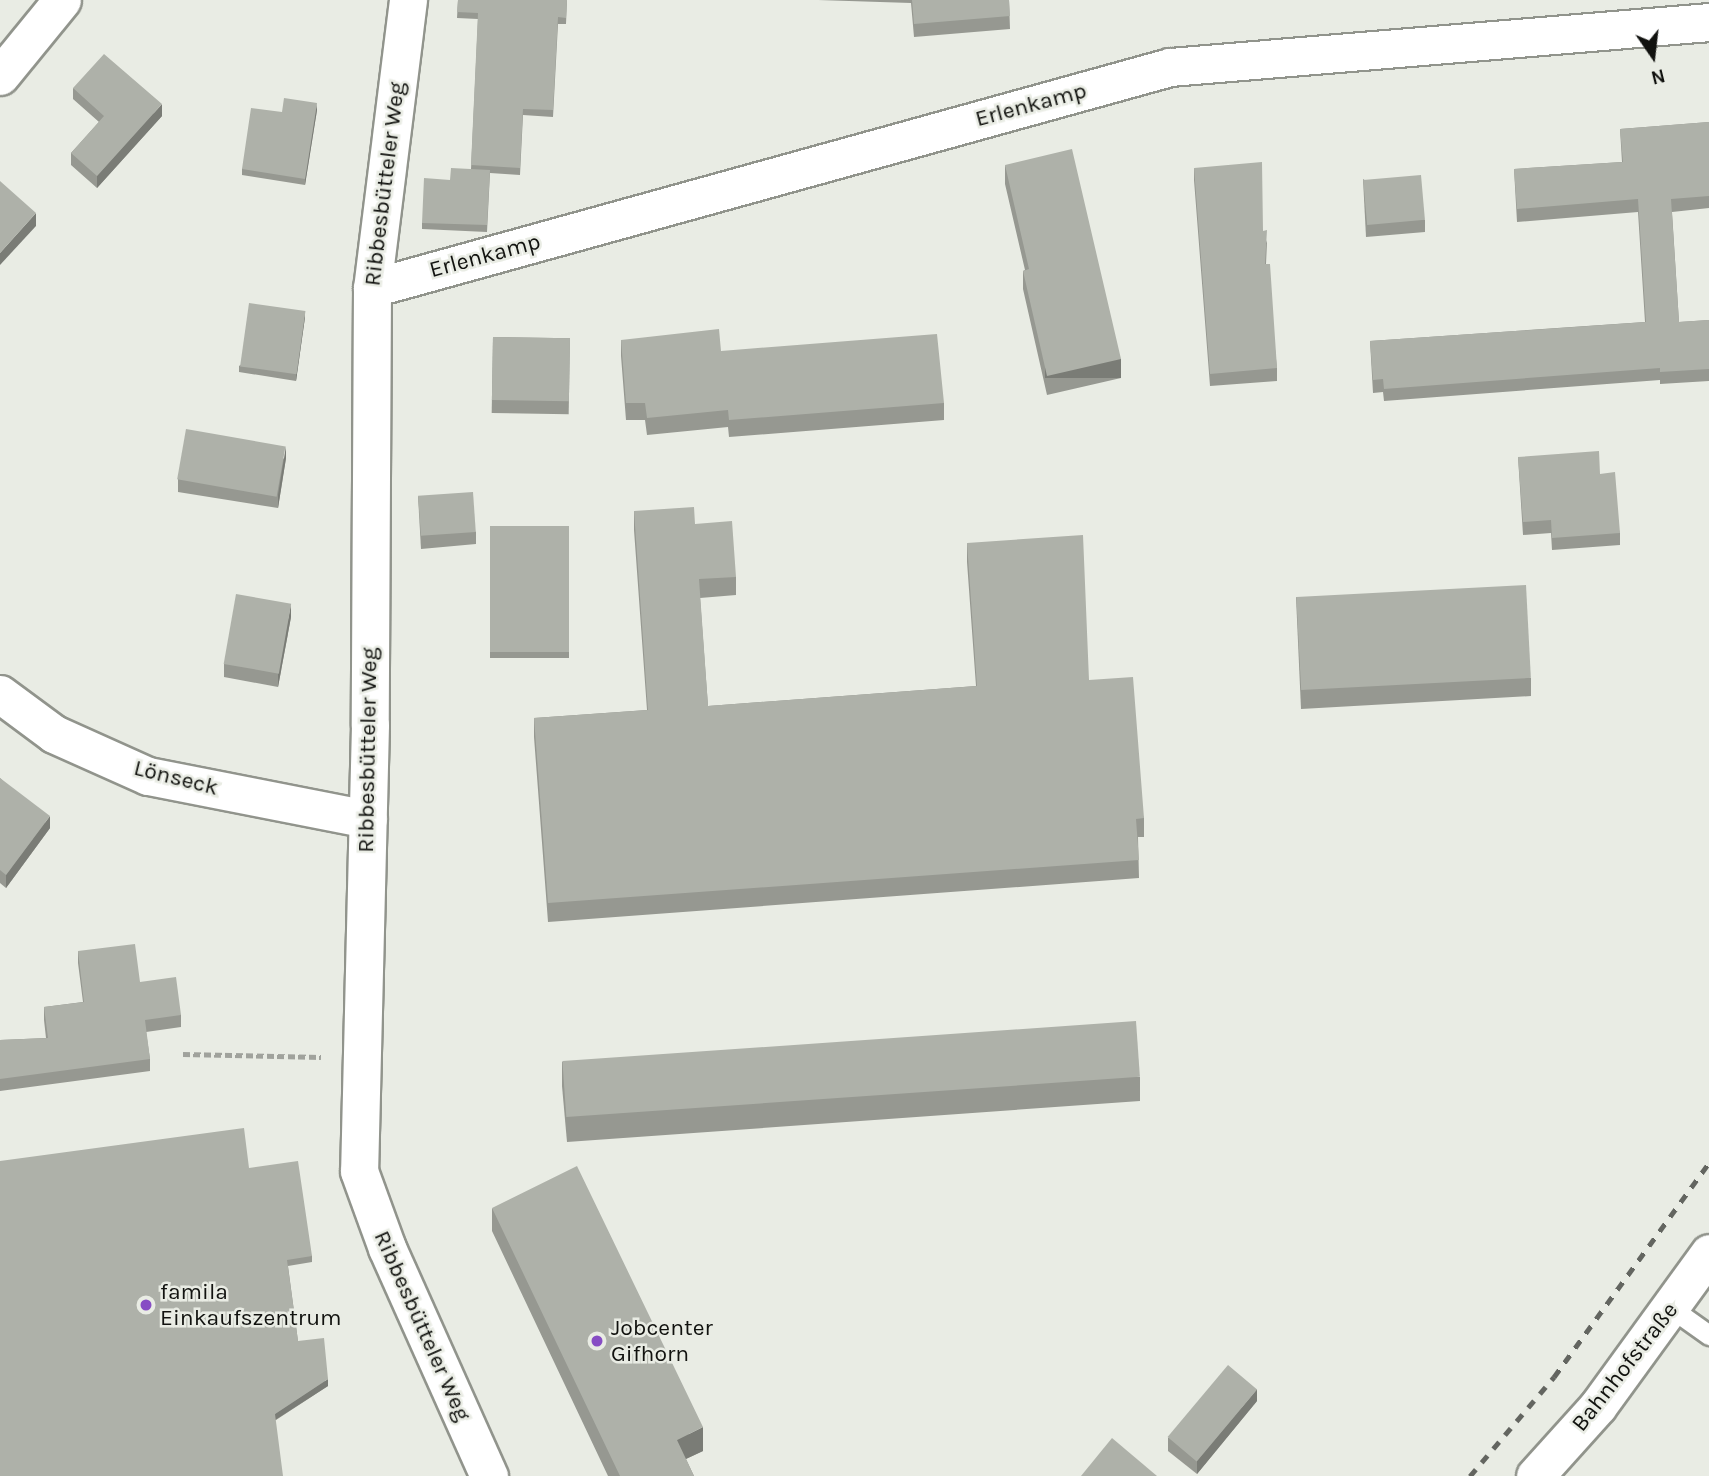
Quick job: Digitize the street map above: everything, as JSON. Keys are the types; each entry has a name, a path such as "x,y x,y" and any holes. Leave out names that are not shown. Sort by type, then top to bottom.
{"street":[{"path":"0,76 62,0"},
{"name":"Ribbesbütteler Weg","path":"408,0 372,288 368,819 359,1171 387,1248 489,1476"},
{"name":"Erlenkamp","path":"372,288 1170,67 1709,22"},
{"name":"Lönseck","path":"0,694 54,734 148,776 368,819"},
{"name":"Bahnhofstraße","path":"1535,1476 1598,1406 1709,1253"}],"lane":[{"path":"1671,1308 1709,1335"}],"path":[{"path":"183,1054 332,1057"}],"building":[{"path":"458,0 567,0 566,18 558,17 553,110 523,109 520,168 471,165 478,13 457,12"},
{"path":"912,0 1009,0 1010,16 914,24"},
{"path":"104,54 162,104 97,176 71,153 104,116 73,88"},
{"path":"284,98 317,103 305,179 242,169 251,108 282,112"},
{"path":"1709,122 1709,196 1671,199 1679,322 1709,320 1709,369 1660,372 1660,368 1384,389 1383,379 1373,380 1370,341 1646,322 1638,199 1517,209 1514,169 1623,162 1620,129"},
{"path":"1072,149 1121,359 1047,376 1023,271 1029,269 1005,165"},
{"path":"1262,162 1263,231 1267,230 1265,264 1270,264 1277,368 1210,374 1194,168"},
{"path":"451,168 490,170 487,225 422,223 424,178 450,180"},
{"path":"1421,175 1425,220 1367,225 1363,180"},
{"path":"0,181 36,213 0,253"},
{"path":"249,303 305,311 297,374 240,366"},
{"path":"719,329 721,351 937,334 944,403 729,420 728,410 647,418 645,403 626,403 621,340"},
{"path":"493,337 570,338 569,401 492,400"},
{"path":"186,429 285,447 277,497 177,479"},
{"path":"1599,451 1600,474 1615,472 1620,533 1552,538 1551,520 1523,522 1518,457"},
{"path":"473,492 476,532 421,536 418,496"},
{"path":"694,507 695,524 732,521 736,577 699,579 708,706 977,686 967,543 1083,535 1089,680 1133,677 1144,818 1136,819 1139,860 548,903 534,718 648,710 634,511"},
{"path":"490,526 569,526 569,652 490,652"},
{"path":"1526,585 1531,678 1301,690 1296,597"},
{"path":"236,594 291,604 279,674 224,664"},
{"path":"0,778 50,816 6,875 0,870"},
{"path":"135,944 140,982 176,977 181,1015 145,1020 150,1059 0,1079 0,1040 48,1038 44,1007 84,1002 78,951"},
{"path":"1136,1021 1140,1077 566,1117 562,1061"},
{"name":"famila Einkaufszentrum","path":"244,1128 249,1168 298,1161 312,1256 287,1260 298,1341 324,1338 328,1379 275,1414 283,1476 0,1476 0,1161"},
{"name":"Jobcenter Gifhorn","path":"577,1166 703,1427 677,1440 694,1476 620,1476 492,1208"},
{"path":"1228,1365 1257,1389 1197,1461 1168,1437"},
{"path":"1112,1438 1157,1476 1081,1476"}],"railway":[{"path":"1470,1476 1554,1377 1709,1163"}],"place":[{"name":"famila Einkaufszentrum","path":"146,1305"},
{"name":"Jobcenter Gifhorn","path":"597,1341"}]}
